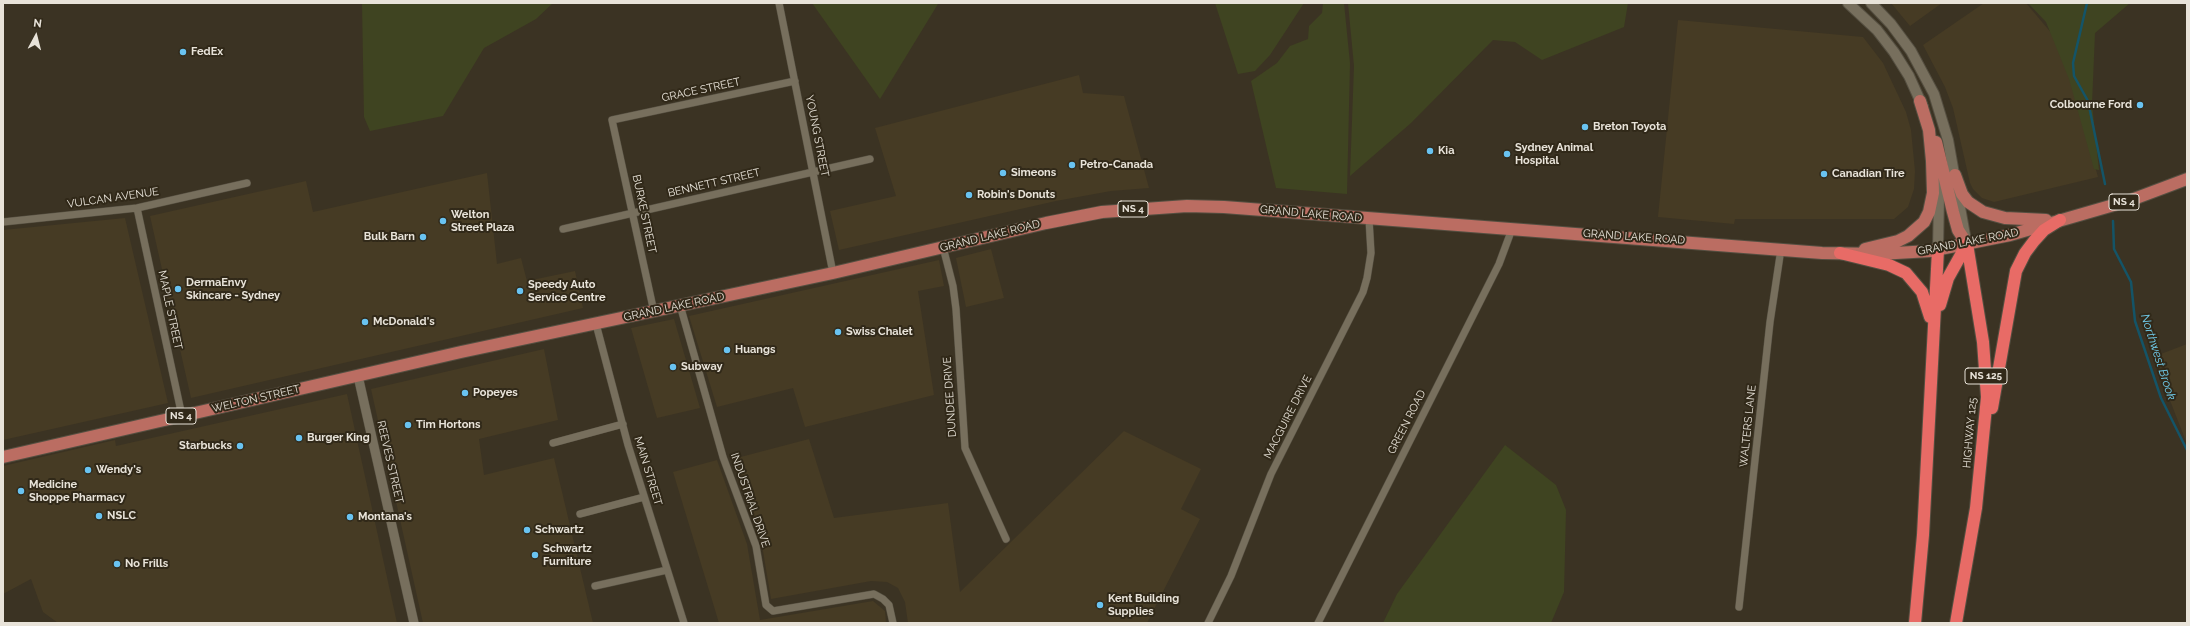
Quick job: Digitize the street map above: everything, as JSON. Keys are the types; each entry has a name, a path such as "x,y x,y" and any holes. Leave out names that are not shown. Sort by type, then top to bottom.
{"highway":[{"path":"1976,508 2015,276 2020,262 2031,245 2044,230 2060,220"},
{"path":"1933,342 1942,296 1955,263 1967,244"},
{"name":"HIGHWAY 125","path":"1956,623 1976,508 1986,414 1986,382 1983,342 1967,244"},
{"path":"1929,396 1938,250"},
{"path":"1840,254 1892,266 1911,277 1922,292 1927,303 1930,318 1929,396 1923,535 1916,623"}],"main road":[{"path":"1848,3 1886,41 1902,64 1920,101 1935,139 1957,224 1967,244"},
{"path":"1872,3 1902,37 1927,79 1942,119 1955,175 1967,244"},
{"path":"1920,101 1932,134 1937,166 1939,196 1938,250"},
{"path":"1840,254 1875,248 1898,241 1917,229 1924,222 1931,203 1933,172 1928,130 1920,101"},
{"path":"1955,175 1962,194 1968,202 1983,212 2017,219 2060,220"},
{"name":"GRAND LAKE ROAD","path":"440,357 833,273 1046,223 1102,212 1187,206 1224,207 1840,254 1879,254 1938,250 2010,235 2131,200 2187,179"},
{"name":"WELTON STREET","path":"3,457 440,357"}],"street":[{"name":"YOUNG STREET","path":"779,3 833,273"},
{"name":"GRACE STREET","path":"612,120 795,81"},
{"name":"BURKE STREET","path":"612,120 654,312"},
{"name":"BENNETT STREET","path":"563,229 870,159"},
{"name":"VULCAN AVENUE","path":"3,222 136,208 247,183"},
{"name":"MAPLE STREET","path":"136,208 182,416"},
{"name":"MACGUIRE DRIVE","path":"1208,623 1231,576 1271,474 1363,292 1371,253 1369,219"},
{"name":"GREEN ROAD","path":"1318,623 1499,264 1512,229"},
{"name":"DUNDEE DRIVE","path":"943,247 953,286 956,309 965,448 1006,539"},
{"name":"WALTERS LANE","path":"1739,606 1770,322 1781,249"},
{"name":"INDUSTRIAL DRIVE","path":"680,305 723,457 756,546 766,605 773,611 874,594 883,598 889,605 893,623"},
{"name":"MAIN STREET","path":"596,324 644,497 684,623"},
{"name":"REEVES STREET","path":"358,376 414,623"},
{"path":"553,443 623,424"},
{"path":"580,514 644,497"},
{"path":"595,586 667,570"}],"shaded area":[{"path":"1891,3 1942,3 1910,26"},
{"path":"1984,3 2026,3 2053,35 2070,78 2098,177 1994,202 1982,198 1973,189 1970,183 1953,108 1945,87 1923,45"},
{"path":"1678,20 1863,37 1883,63 1906,112 1911,130 1915,171 1914,189 1908,207 1894,219 1735,219 1734,224 1658,217"},
{"path":"1079,75 1083,93 1124,96 1149,188 1111,191 1056,201 839,250 830,211 896,196 875,128"},
{"path":"487,173 497,264 521,258 527,281 575,271 583,308 191,398 150,216 306,181 313,212"},
{"path":"125,218 168,403 3,440 3,230"},
{"path":"991,249 1004,298 966,307 956,258"},
{"path":"939,260 944,286 918,291 934,395 805,427 793,388 717,407 689,316"},
{"path":"674,319 700,408 657,418 631,328"},
{"path":"2187,344 2187,444 2153,357"},
{"path":"544,349 558,420 479,439 484,475 554,458 593,623 423,623 371,389"},
{"path":"347,394 397,623 58,623 43,612 31,579 3,594 3,466 115,440 116,446"},
{"path":"1124,431 1201,469 1181,509 1200,519 1147,623 908,623 905,602 898,588 887,582 871,581 771,599 761,539 733,459 809,439 834,518 948,503 960,592"},
{"path":"717,460 747,544 760,620 873,601 885,611 886,623 719,623 673,472"}],"green space":[{"path":"362,3 553,3 536,19 484,48 443,116 370,131 364,117"},
{"path":"812,3 938,3 938,4 880,99"},
{"path":"1215,3 1304,3 1270,55 1255,71 1238,74"},
{"path":"1323,3 1344,3 1350,63 1347,194 1276,188 1251,81 1277,63 1290,46 1308,39 1309,26 1322,13"},
{"path":"1348,3 1628,3 1624,27 1542,60 1515,42 1493,40 1411,123 1350,176 1354,66"},
{"path":"2028,3 2130,3 2095,33 2092,104 2099,170 2094,169 2069,79 2046,22"},
{"path":"1505,445 1556,485 1566,510 1564,592 1551,623 1383,623 1397,594"}],"waterway":[{"name":"Northwest Brook","path":"2087,3 2073,63 2074,76 2088,101 2105,184"},
{"name":"Northwest Brook","path":"2113,221 2114,249 2131,282 2135,321 2161,398 2187,450"}],"place":[{"name":"FedEx","path":"183,52"},
{"name":"Colbourne Ford","path":"2140,105"},
{"name":"Breton Toyota","path":"1585,127"},
{"name":"Kia","path":"1430,151"},
{"name":"Sydney Animal Hospital","path":"1507,154"},
{"name":"Petro-Canada","path":"1072,165"},
{"name":"Simeons","path":"1003,173"},
{"name":"Canadian Tire","path":"1824,174"},
{"name":"Robin's Donuts","path":"969,195"},
{"name":"Welton Street Plaza","path":"443,221"},
{"name":"Bulk Barn","path":"423,237"},
{"name":"DermaEnvy Skincare - Sydney","path":"178,289"},
{"name":"Speedy Auto Service Centre","path":"520,291"},
{"name":"McDonald's","path":"365,322"},
{"name":"Swiss Chalet","path":"838,332"},
{"name":"Huangs","path":"727,350"},
{"name":"Subway","path":"673,367"},
{"name":"Popeyes","path":"465,393"},
{"name":"Tim Hortons","path":"408,425"},
{"name":"Burger King","path":"299,438"},
{"name":"Starbucks","path":"240,446"},
{"name":"Wendy's","path":"88,470"},
{"name":"Medicine Shoppe Pharmacy","path":"21,491"},
{"name":"NSLC","path":"99,516"},
{"name":"Montana's","path":"350,517"},
{"name":"Schwartz","path":"527,530"},
{"name":"Schwartz Furniture","path":"535,555"},
{"name":"No Frills","path":"117,564"},
{"name":"Kent Building Supplies","path":"1100,605"}]}
